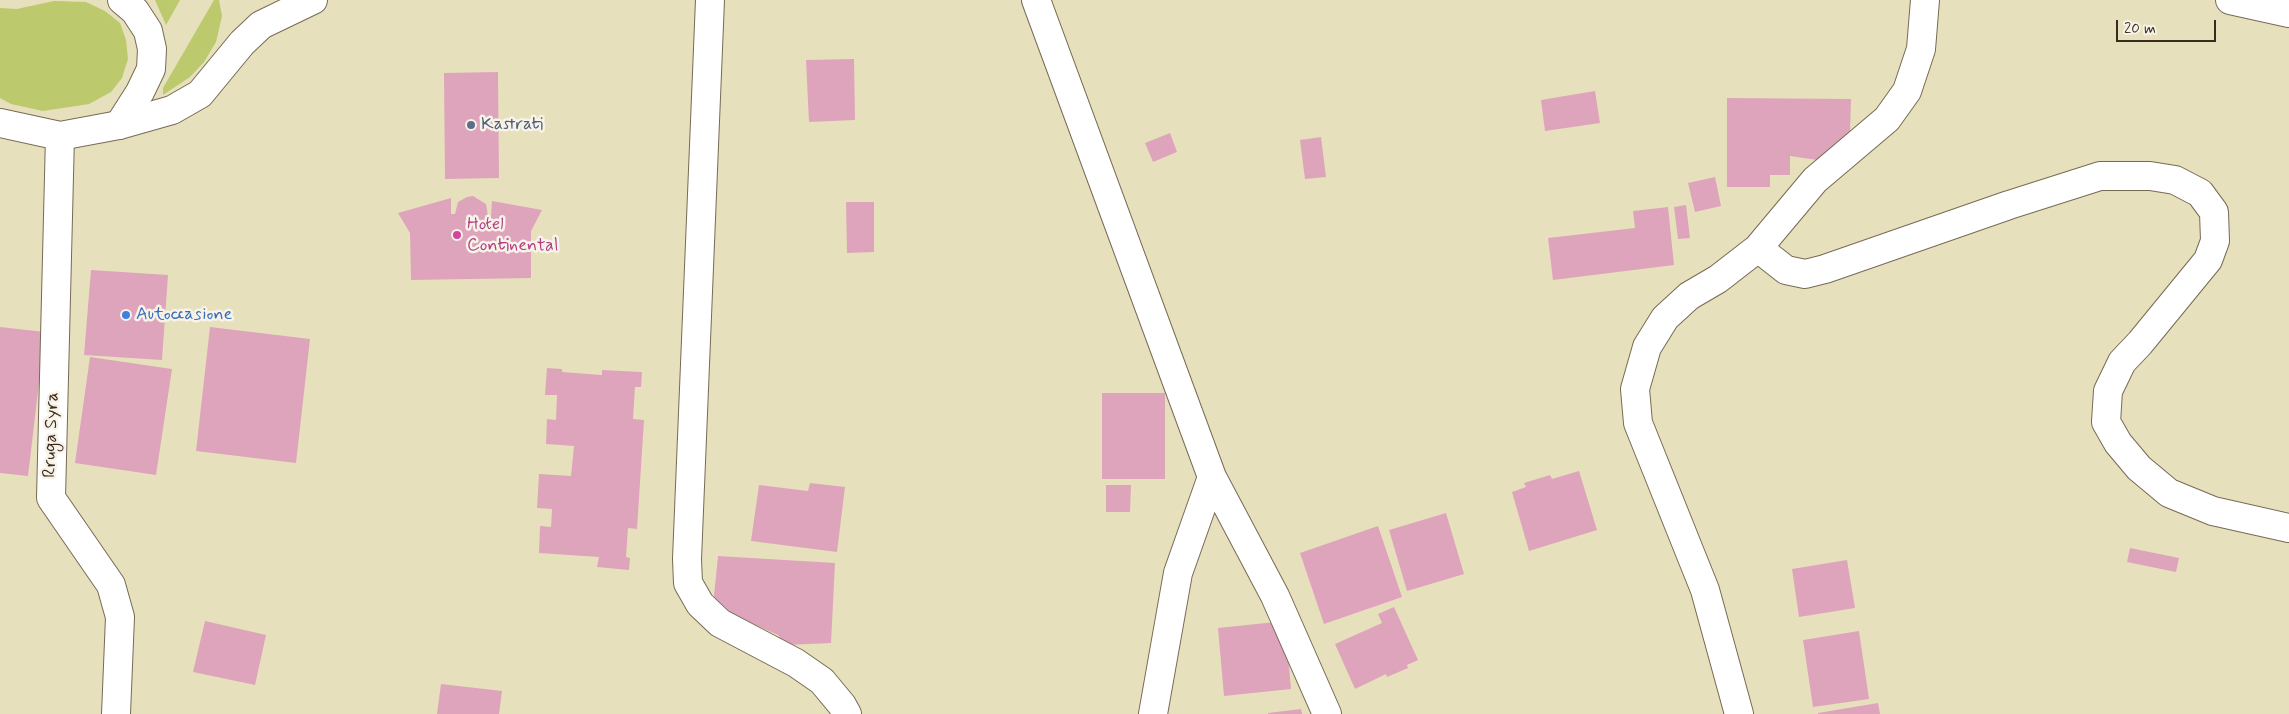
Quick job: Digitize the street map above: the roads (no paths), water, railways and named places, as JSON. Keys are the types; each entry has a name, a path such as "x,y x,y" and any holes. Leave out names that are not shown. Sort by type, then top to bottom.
{"main road":[{"path":"119,125 140,92 151,69 152,49 148,30 135,11 122,0"},
{"path":"0,123 60,136 119,125 172,110 200,94 242,43 261,25 313,0"},
{"path":"710,0 687,559 688,583 700,604 720,623 796,662 822,681 847,714"},
{"path":"1036,0 1212,477 1275,596 1327,714"},
{"path":"1739,714 1705,590 1638,424 1635,389 1647,347 1665,318 1689,296 1718,278 1758,248 1815,180 1859,145 1887,119 1907,91 1921,49 1926,0"},
{"path":"2230,0 2289,13"},
{"name":"Rruga Syra","path":"60,136 51,498 111,585 120,618 116,714"},
{"path":"1758,248 1786,270 1805,274 1825,269 2009,205 2100,176 2150,176 2176,180 2200,193 2214,212 2216,241 2208,260 2146,336 2122,362 2108,391 2106,422 2118,443 2139,468 2170,493 2213,511 2289,528"},
{"path":"1154,714 1178,573 1212,477"}],"place":[{"name":"Kastrati","path":"471,125"},
{"name":"Hotel Continental","path":"457,235"},
{"name":"Autoccasione","path":"126,315"}]}
